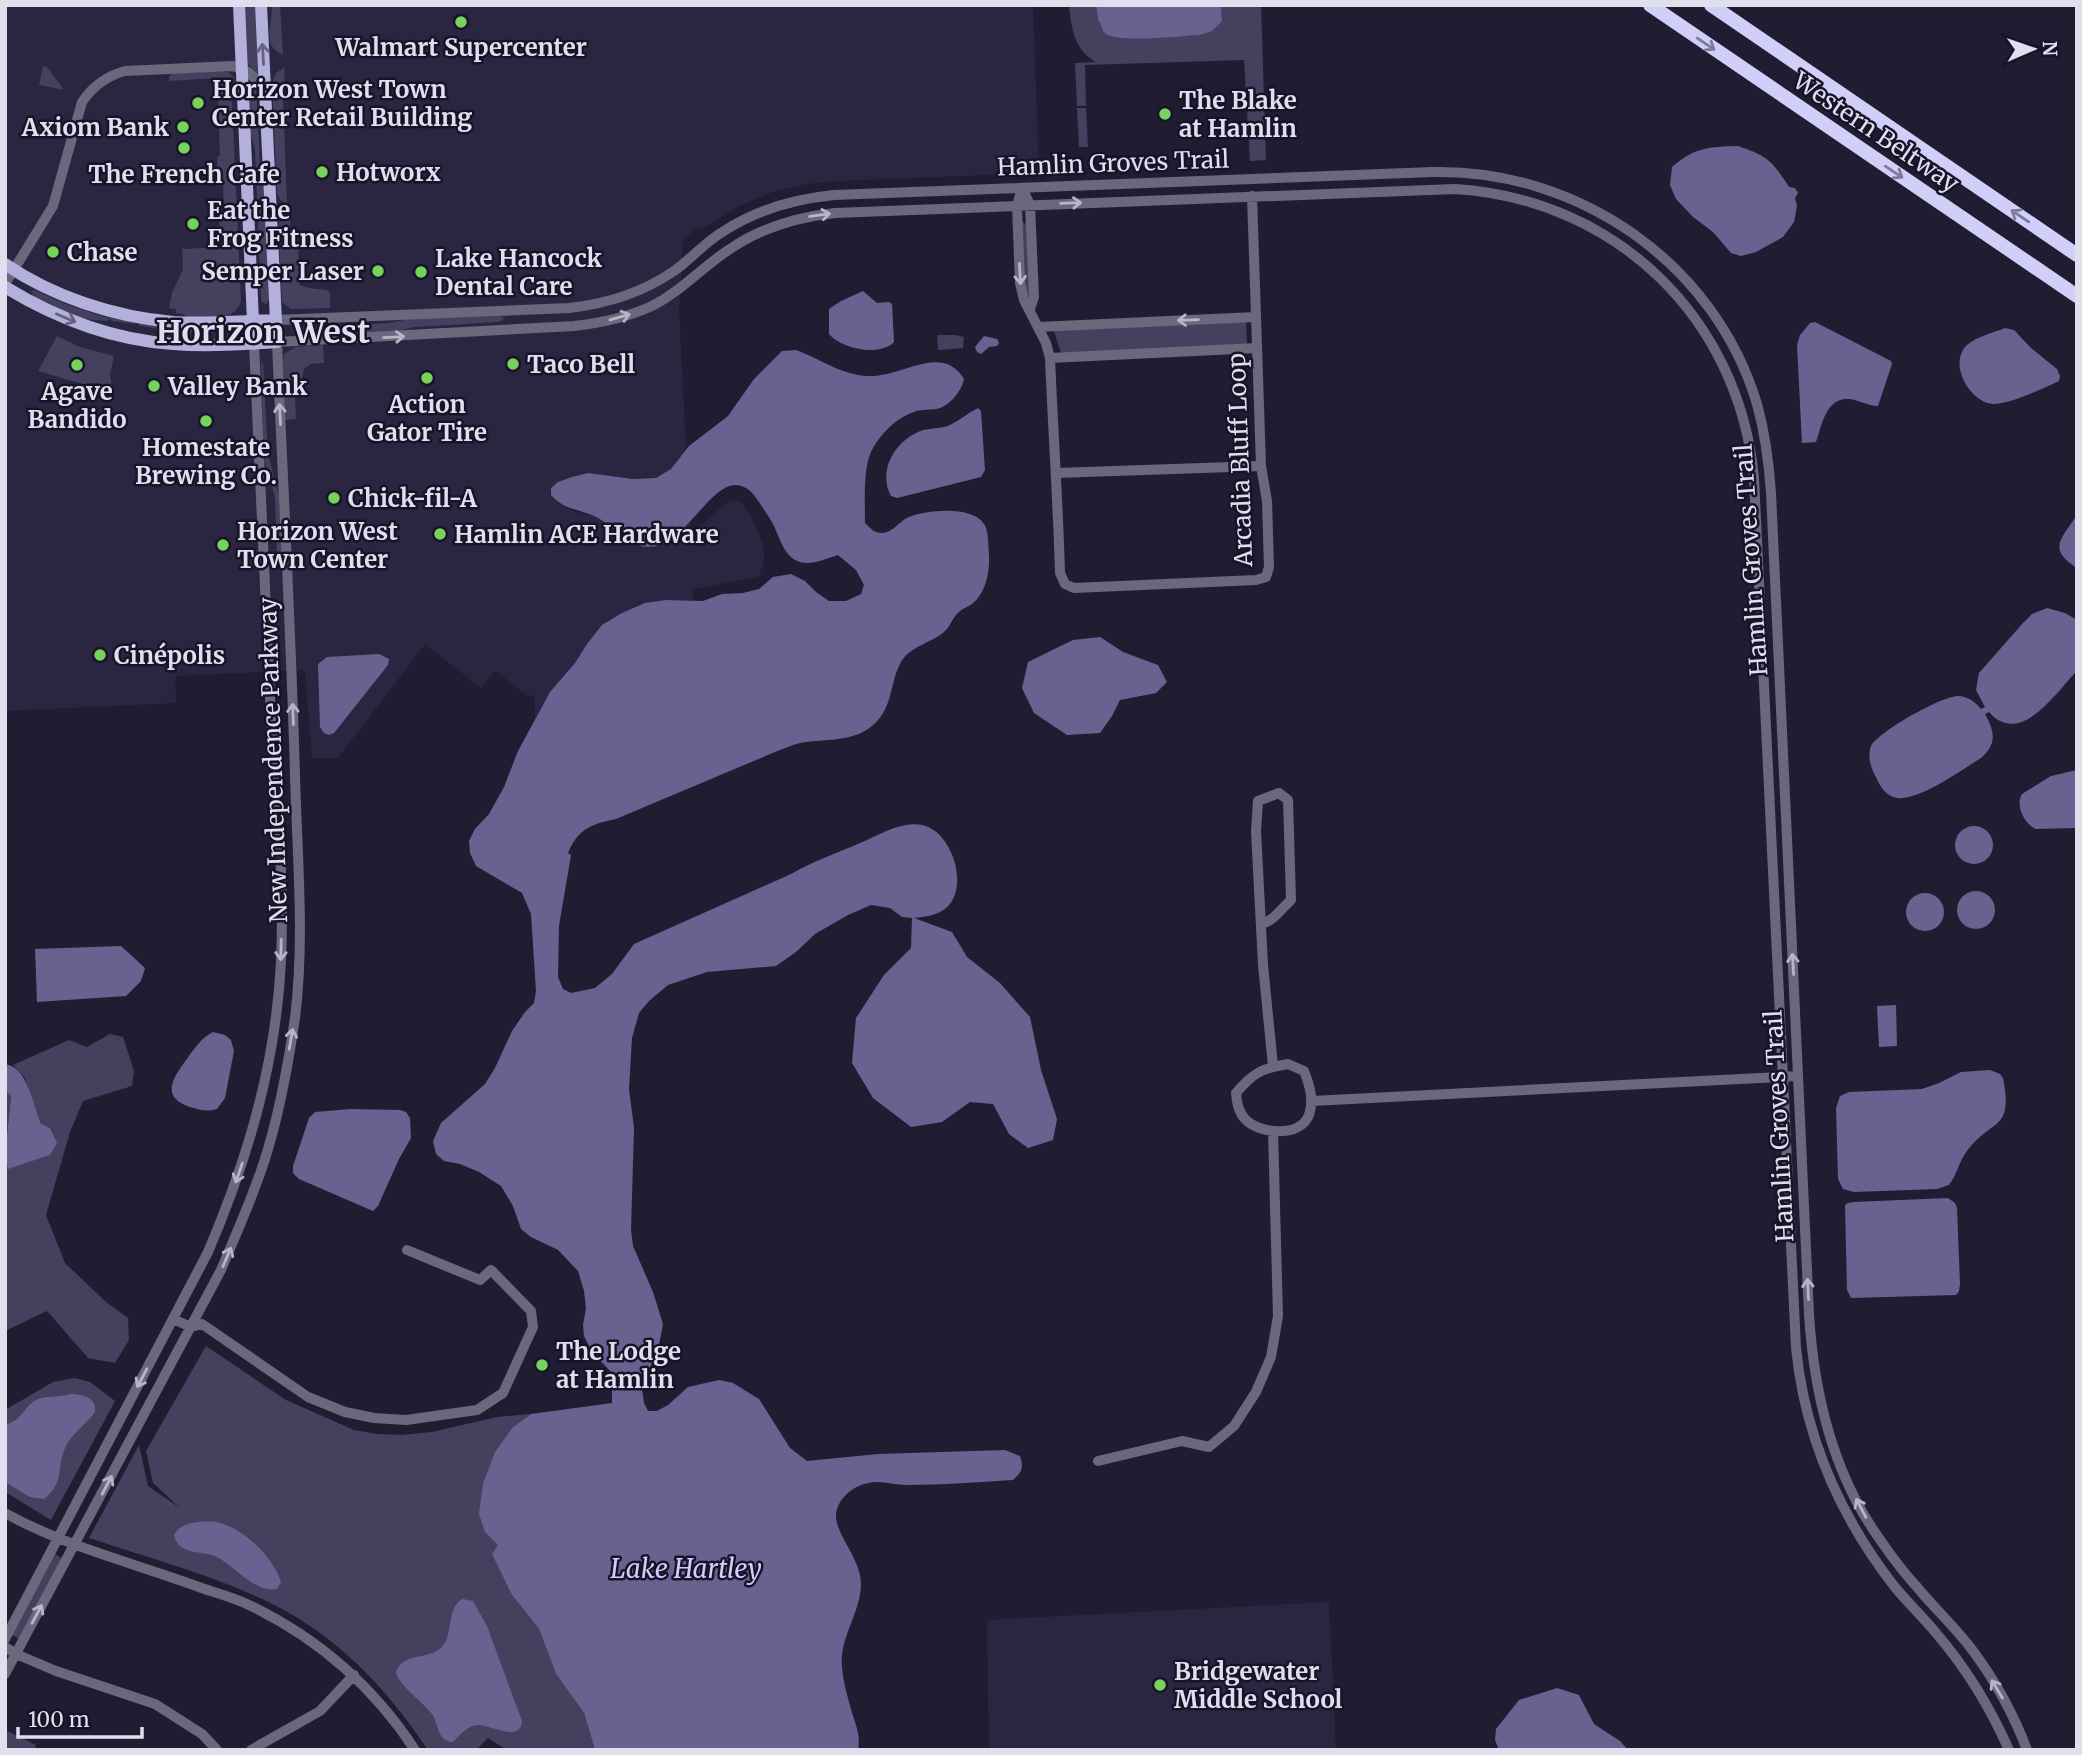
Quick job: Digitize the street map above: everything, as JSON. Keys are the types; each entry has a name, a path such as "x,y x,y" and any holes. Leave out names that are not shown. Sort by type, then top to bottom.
{"highway":[{"name":"Western Beltway","path":"1650,5 2077,296"},
{"name":"Western Beltway","path":"1711,5 2077,255"}],"main road":[{"name":"New Independence Parkway","path":"239,5 254,344"},
{"name":"New Independence Parkway","path":"261,5 277,342"},
{"name":"Hamlin Groves Trail","path":"10,267 61,293 138,317 188,323 276,320"},
{"name":"Hamlin Groves Trail","path":"5,285 41,307 72,321 134,339 194,345 277,342"}],"street":[{"path":"5,285 10,267 53,206 82,102 90,90 102,80 125,71 232,66 241,68 256,78 266,100"},
{"name":"Hamlin Groves Trail","path":"276,320 597,305 641,289 673,271 724,230 764,210 786,202 834,195 1460,172 1490,174 1522,181 1581,202 1632,232 1674,268 1710,310 1735,351 1756,401 1766,445 1811,1347 1826,1423 1841,1467 1878,1538 1973,1651 2010,1711 2028,1750"},
{"name":"Arcadia Bluff Loop","path":"1022,188 1030,205 1034,298 1030,309"},
{"name":"Arcadia Bluff Loop","path":"1022,188 1017,206 1020,283 1022,295 1046,343 1050,358 1060,573 1065,584 1074,588 1256,580 1266,577 1269,567 1267,501 1261,466 1252,196"},
{"name":"Hamlin Groves Trail","path":"277,342 593,324 651,306 687,284 735,245 770,228 801,218 835,213 1432,188 1487,192 1539,204 1587,224 1628,249 1669,286 1691,312 1717,354 1734,390 1752,462 1796,1348 1802,1391 1813,1436 1826,1474 1843,1510 1867,1550 1895,1588 1946,1645 1971,1678 1994,1715 2009,1750"},
{"path":"530,309 532,328"},
{"path":"1038,327 1256,317"},
{"name":"New Independence Parkway","path":"5,1674 221,1270 264,1160 282,1092 295,1018 300,963 300,920 277,342"},
{"name":"New Independence Parkway","path":"5,1639 208,1252 229,1203 251,1139 264,1088 276,1016 281,962 279,837 254,344"},
{"path":"1050,358 1257,348"},
{"path":"1056,474 1261,466"},
{"path":"1758,569 1774,568"},
{"path":"1261,924 1271,922 1292,900 1288,800 1279,793 1258,801 1256,831 1263,965 1273,1066"},
{"path":"1288,1064 1304,1071 1310,1085 1312,1101 1308,1118 1296,1128 1273,1131 1257,1127 1243,1118 1237,1106 1236,1093 1251,1076 1267,1067 1288,1064"},
{"path":"1312,1101 1798,1076"},
{"path":"1098,1461 1182,1441 1209,1447 1234,1426 1256,1392 1271,1357 1278,1316 1273,1131"},
{"path":"173,1319 191,1327 202,1324 308,1397 345,1412 374,1418 406,1420 477,1410 503,1393 534,1327 531,1311 491,1270 480,1280 407,1250"},
{"path":"1796,1348 1811,1347"},
{"path":"5,1513 58,1539 248,1604 306,1637 355,1675 382,1704 415,1750"},
{"path":"5,1647 56,1671 155,1704 202,1734 217,1750"},
{"path":"251,1750 320,1711 355,1675"}],"shaded area":[{"path":"5,5 1033,5 1039,173 807,184 775,191 739,206 700,230 698,227 683,239 679,311 686,450 671,469 656,478 633,479 588,473 558,503 573,511 595,516 636,545 672,540 690,522 691,534 730,500 740,501 751,516 763,543 764,563 758,577 693,589 693,600 666,600 587,644 550,692 535,719 534,695 527,696 495,670 481,688 425,644 338,758 312,758 305,670 175,676 176,703 5,711"},
{"path":"244,5 255,5 260,76 247,63"},
{"path":"272,5 280,5 283,55 276,51 270,40"},
{"path":"1069,5 1096,5 1098,20 1124,38 1200,35 1222,21 1221,5 1261,5 1266,160 1250,161 1244,60 1085,65 1086,106 1077,106 1075,63 1096,62 1083,52 1079,45 1073,30"},
{"path":"43,66 47,67 64,90 39,85"},
{"path":"285,67 283,99 287,204 280,200 277,193 272,84 276,73"},
{"path":"223,71 232,75 235,83 232,102 241,301 233,313 226,316 187,317 176,313 176,309 169,308 172,293 183,269 182,246 184,249 220,247 219,212 224,211 223,186 218,186 221,182 220,174 218,177 217,157 220,156 217,78 169,81 169,77 172,73"},
{"path":"252,83 256,86 260,163 265,182 269,300 266,304 262,302 261,296 255,149 249,130 248,87"},
{"path":"1077,108 1086,108 1088,147 1079,147"},
{"path":"289,212 291,237 298,246 300,285 327,290 330,293 330,308 291,309 282,302 278,226 281,218"},
{"path":"1023,222 1026,224 1030,295 1026,295 1023,280"},
{"path":"31,291 104,317 234,329 187,332 110,319 82,319 33,296 31,292 37,296"},
{"path":"501,316 504,319 499,322 414,327 395,332 298,336 294,331 297,328 390,323 409,319"},
{"path":"1246,322 1247,345 1061,353 1054,331"},
{"path":"937,335 964,337 963,348 938,350"},
{"path":"57,336 80,347 114,356 110,374 113,394 38,371"},
{"path":"323,345 324,363 311,364 304,369 299,396 295,397 296,419 285,420 284,354 295,347"},
{"path":"263,362 268,455 279,495 280,556 277,554 275,497 264,458"},
{"path":"110,1034 123,1037 134,1071 132,1086 83,1101 70,1132 46,1215 65,1263 106,1302 128,1318 129,1340 115,1363 88,1358 47,1311 5,1331 5,1156 9,1168 49,1155 25,1078 13,1065 69,1040 87,1047"},
{"path":"5,1090 11,1095 5,1155"},
{"path":"206,1346 286,1400 354,1430 402,1435 432,1432 497,1417 531,1414 513,1427 485,1532 499,1545 512,1595 539,1629 556,1674 584,1713 595,1750 507,1750 488,1738 476,1750 428,1750 382,1689 346,1654 306,1623 237,1588 89,1538 139,1445 148,1486 180,1508 153,1483 146,1451"},
{"path":"75,1378 90,1382 115,1401 51,1520 5,1492 5,1410 53,1382"},
{"path":"55,1554 63,1559 19,1639 12,1635"},
{"name":"Bridgewater Middle School","path":"1329,1602 1336,1750 989,1750 987,1620"},
{"path":"5,1730 36,1745 34,1750 5,1750"}],"water":[{"path":"1096,5 1221,5 1222,21 1212,31 1200,35 1113,37 1104,32 1098,20"},
{"path":"1738,146 1768,160 1789,187 1795,188 1798,193 1795,198 1797,206 1794,222 1783,237 1756,252 1741,256 1731,253 1713,232 1693,217 1676,199 1670,185 1672,167 1688,155 1710,148"},
{"path":"863,291 877,303 892,304 894,342 887,347 870,350 851,347 829,334 829,309"},
{"path":"1815,322 1891,361 1892,364 1878,406 1849,399 1835,402 1826,413 1816,442 1802,443 1797,345 1800,335 1810,323"},
{"path":"2005,328 2014,330 2057,369 2060,376 2059,381 2035,392 2008,402 1993,404 1971,392 1962,376 1960,358 1971,342"},
{"path":"984,336 997,339 999,343 981,354 975,347"},
{"name":"Lake Hartley","path":"796,350 858,375 881,375 933,362 955,368 964,379 958,393 946,405 907,415 879,439 868,459 865,523 874,531 882,533 909,517 927,512 960,512 978,518 986,527 988,539 989,568 984,588 972,604 957,614 947,629 907,654 898,667 883,713 868,729 844,738 791,746 616,819 599,823 581,833 568,853 571,855 559,926 558,977 563,989 571,993 595,988 612,974 634,944 890,830 906,825 922,825 943,839 950,851 955,865 956,892 950,904 940,912 914,918 952,932 967,957 1000,983 1030,1017 1041,1070 1057,1119 1053,1140 1028,1148 1009,1134 993,1104 970,1102 942,1122 911,1127 873,1098 852,1063 856,1018 884,975 911,948 912,918 902,917 890,908 871,905 848,915 815,934 776,966 707,972 668,985 639,1013 632,1038 629,1089 634,1128 631,1230 633,1246 653,1292 663,1324 658,1350 644,1380 644,1403 648,1411 657,1411 688,1387 719,1380 733,1383 759,1399 790,1448 807,1461 878,1454 1005,1450 1020,1456 1022,1467 1013,1480 919,1485 878,1482 863,1484 852,1489 837,1508 839,1530 857,1565 861,1584 858,1605 842,1656 844,1683 858,1734 858,1750 595,1750 584,1713 556,1674 539,1629 512,1595 492,1554 498,1545 485,1532 479,1514 483,1484 495,1452 513,1427 531,1414 612,1403 612,1373 592,1352 584,1336 586,1308 578,1271 558,1250 521,1229 513,1206 501,1186 479,1172 444,1161 436,1154 433,1141 441,1123 485,1084 512,1031 534,1003 536,991 531,914 522,893 476,866 470,853 469,841 504,787 518,751 550,692 602,625 645,603 666,600 703,601 722,594 759,589 773,577 791,574 805,581 829,601 846,601 861,594 864,585 856,570 838,555 807,563 789,555 767,515 746,488 733,485 721,490 669,540 654,546 637,545 598,518 568,507 551,495 551,488 558,482 588,473 633,479 656,478 671,469 689,446 728,416 754,379 782,351"},
{"path":"978,408 981,411 985,470 981,477 897,498 891,496 886,476 897,448 913,434 950,425"},
{"path":"2077,515 2077,568 2062,555 2060,543"},
{"path":"2047,608 2077,620 2075,673 2047,704 2024,721 2013,724 2001,721 1989,712 1985,714 1991,726 1992,743 1981,758 1963,770 1913,796 1902,798 1887,794 1870,762 1871,746 1876,740 1912,715 1951,697 1966,697 1981,709 1985,707 1976,690 1979,673 2032,614"},
{"path":"1100,637 1123,652 1158,665 1167,682 1156,693 1120,700 1100,733 1067,735 1034,713 1022,688 1028,662 1073,640"},
{"path":"379,654 389,659 388,665 334,733 324,733 320,727 318,664 327,657"},
{"path":"2077,770 2077,828 2032,827 2024,819 2020,809 2022,794 2051,776"},
{"path":"1974,826 1987,832 1993,845 1987,858 1974,864 1961,858 1955,845 1961,832"},
{"path":"1976,891 1989,897 1995,910 1989,923 1976,929 1963,923 1957,910 1963,897"},
{"path":"1925,893 1938,899 1944,912 1938,925 1925,931 1912,925 1906,912 1912,899"},
{"path":"121,946 145,968 141,981 126,996 37,1002 35,949"},
{"path":"1896,1005 1897,1046 1879,1047 1877,1006"},
{"path":"213,1032 225,1035 231,1040 234,1051 225,1098 217,1109 204,1110 181,1103 175,1098 172,1086 192,1052"},
{"path":"5,1064 19,1072 29,1088 41,1124 50,1128 57,1143 50,1155 8,1169 5,1155 11,1096 5,1090"},
{"path":"1990,1070 2003,1078 2006,1095 2003,1116 1967,1151 1949,1185 1937,1189 1854,1192 1843,1189 1838,1179 1836,1108 1840,1096 1849,1092 1922,1089 1961,1072"},
{"path":"351,1109 400,1110 406,1112 410,1118 411,1138 378,1206 373,1211 299,1179 293,1173 309,1118 315,1112"},
{"path":"1948,1198 1957,1208 1960,1284 1956,1295 1851,1298 1847,1290 1845,1205 1854,1202"},
{"path":"70,1394 91,1400 95,1412 66,1446 58,1480 51,1492 44,1499 30,1497 5,1482 5,1425 20,1416 36,1400"},
{"path":"217,1522 237,1530 264,1553 281,1582 277,1589 252,1583 215,1556 185,1549 174,1535 187,1524"},
{"path":"463,1599 473,1601 487,1626 522,1721 520,1728 511,1732 483,1725 473,1726 453,1742 441,1736 432,1714 406,1688 396,1672 405,1661 430,1654 442,1647 448,1635 454,1608"},
{"path":"1557,1688 1579,1695 1594,1724 1620,1741 1628,1750 1499,1750 1495,1740 1496,1729 1519,1700"}],"place":[{"name":"Walmart Supercenter","path":"461,22"},
{"name":"Horizon West Town Center Retail Building","path":"198,103"},
{"name":"The Blake at Hamlin","path":"1165,114"},
{"name":"Axiom Bank","path":"183,127"},
{"name":"The French Cafe","path":"184,148"},
{"name":"Hotworx","path":"322,172"},
{"name":"Eat the Frog Fitness","path":"193,224"},
{"name":"Chase","path":"53,252"},
{"name":"Semper Laser","path":"378,271"},
{"name":"Lake Hancock Dental Care","path":"421,272"},
{"name":"Taco Bell","path":"513,364"},
{"name":"Agave Bandido","path":"77,365"},
{"name":"Action Gator Tire","path":"427,378"},
{"name":"Valley Bank","path":"154,386"},
{"name":"Homestate Brewing Co.","path":"206,421"},
{"name":"Chick-fil-A","path":"334,498"},
{"name":"Hamlin ACE Hardware","path":"440,534"},
{"name":"Horizon West Town Center","path":"223,545"},
{"name":"Cinépolis","path":"100,655"},
{"name":"The Lodge at Hamlin","path":"542,1365"},
{"name":"Bridgewater Middle School","path":"1160,1685"}],"district":[{"name":"Horizon West","path":"263,332"}]}
